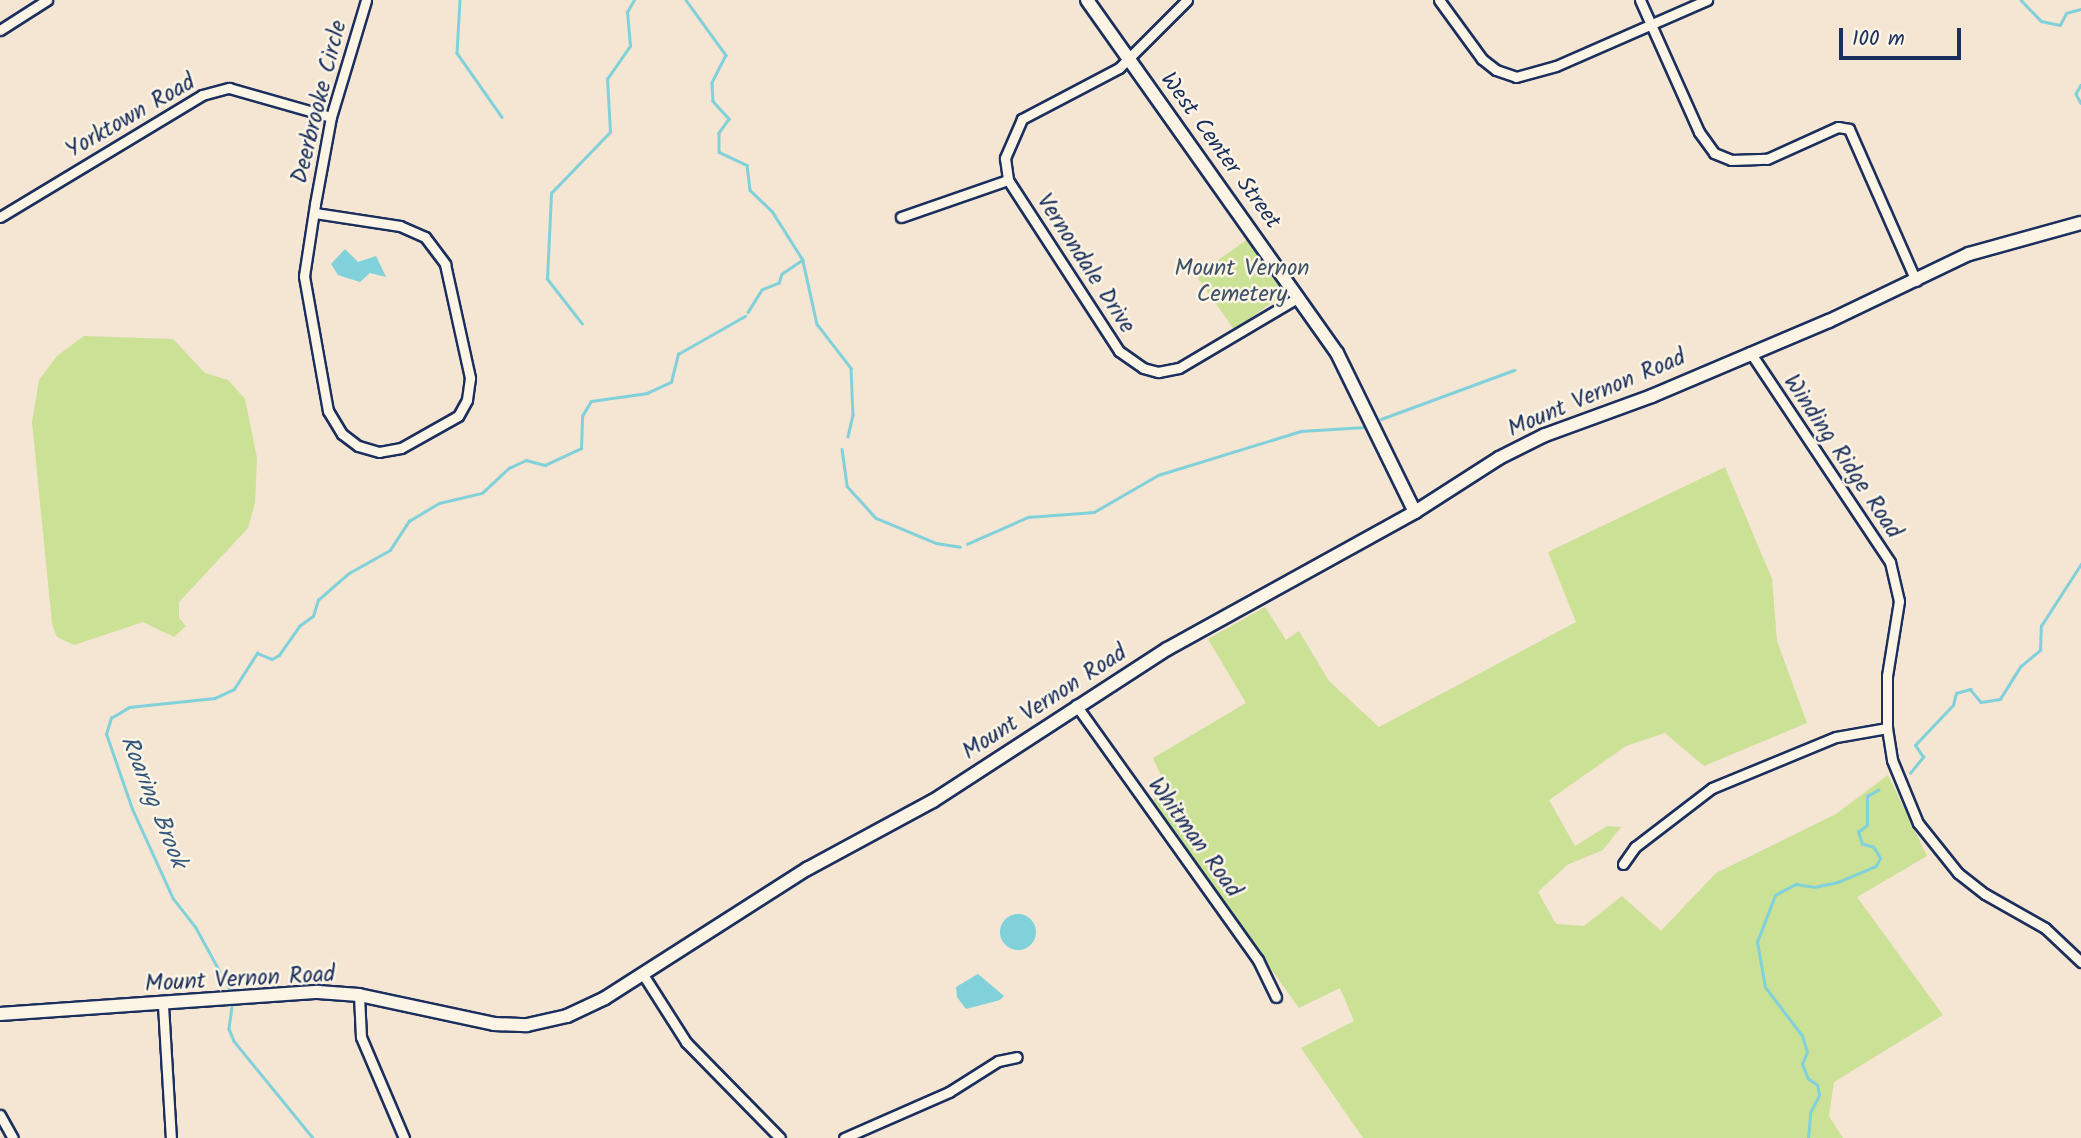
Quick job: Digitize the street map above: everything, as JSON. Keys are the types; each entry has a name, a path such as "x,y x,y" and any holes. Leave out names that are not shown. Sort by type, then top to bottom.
{"main road":[{"name":"West Center Street","path":"1087,0 1337,354 1415,512"},
{"name":"Mount Vernon Road","path":"0,1014 163,1005 318,992 359,995 494,1024 527,1025 584,1009 807,869 933,801 1076,705 1167,649 1415,512 1499,458 1545,435 1652,396 2009,239 2081,223"}],"street":[{"path":"0,30 47,0"},
{"name":"Deerbrooke Circle","path":"314,213 400,226 425,237 445,264 470,378 467,400 458,416 401,448 379,452 358,446 342,434 328,411 304,275 314,213 331,117 366,0"},
{"name":"Vernondale Drive","path":"1186,0 1119,68 1022,119 1004,158 1008,180 1119,351 1143,368 1158,372 1178,368 1299,297"},
{"path":"1439,0 1482,59 1496,71 1516,77 1556,66 1707,0"},
{"path":"1640,0 1699,132 1714,153 1731,160 1767,159 1838,127 1849,129 1916,281"},
{"name":"Yorktown Road","path":"0,217 202,95 229,88 331,117"},
{"path":"901,217 1008,180"},
{"name":"Winding Ridge Road","path":"1749,352 1890,562 1899,601 1887,676 1887,728 1905,797 1934,846 1985,894 2045,928 2081,962"},
{"name":"Whitman Road","path":"1076,705 1258,960 1276,997"},
{"path":"1622,864 1643,840 1712,788 1836,737 1887,728"},
{"path":"642,973 686,1042 780,1138"},
{"path":"359,995 361,1037 404,1138"},
{"path":"163,1005 171,1138"},
{"path":"844,1138 949,1092 998,1061 1017,1057"},
{"path":"0,1115 13,1138"}],"green space":[{"name":"Mount Vernon Cemetery","path":"1251,237 1289,291 1234,329 1196,275"},
{"path":"84,336 173,339 205,373 228,380 245,399 257,458 255,503 248,528 179,602 179,618 186,626 174,637 143,622 74,645 57,637 52,624 32,422 39,380 57,356"},
{"path":"1725,467 1772,579 1777,641 1807,723 1704,766 1665,733 1626,746 1549,800 1575,846 1607,826 1621,827 1603,850 1567,865 1538,892 1556,924 1584,926 1622,896 1661,931 1716,873 1836,814 1888,775 1927,856 1857,897 1943,1015 1834,1082 1829,1116 1843,1138 1363,1138 1301,1048 1354,1021 1340,988 1299,1008 1151,801 1168,791 1153,758 1246,703 1208,639 1265,607 1286,640 1299,631 1329,681 1379,727 1576,622 1548,552"}],"water":[{"path":"345,249 358,262 376,256 386,277 370,273 360,282 338,275 331,264"},
{"path":"1018,914 1031,919 1036,932 1031,945 1018,950 1005,945 1000,932 1005,919"},
{"path":"978,974 1004,996 1000,1000 966,1009 957,997 956,987"}],"waterway":[{"path":"460,0 457,53 502,117"},
{"path":"582,324 547,279 551,193 610,132 607,79 630,46 627,12 634,0"},
{"name":"Roaring Brook","path":"686,0 726,55 712,83 713,101 729,119 719,133 719,152 747,165 750,190 772,211 803,260 782,274 779,283 762,290 748,312"},
{"path":"2021,0 2041,21 2060,25 2066,13 2081,9"},
{"path":"2081,85 2076,94 2081,103"},
{"path":"803,261 817,324 851,368 853,415 848,436"},
{"name":"Roaring Brook","path":"229,989 195,927 173,899 132,809 106,734 111,718 129,707 215,698 234,689 257,653 272,659 279,655 299,626 313,616 318,600 349,573 390,550 409,521 439,503 482,493 509,468 526,460 545,465 581,448 582,416 591,401 647,393 671,382 678,354 745,316"},
{"path":"1381,419 1514,370"},
{"path":"967,544 1028,517 1094,512 1158,475 1301,431 1365,427"},
{"path":"842,449 847,486 876,518 936,543 960,547"},
{"path":"1910,773 1923,757 1915,745 1953,705 1956,693 1970,689 1981,702 2000,699 2021,666 2040,650 2041,626 2081,564"},
{"path":"1808,1138 1810,1113 1819,1095 1817,1085 1808,1079 1802,1064 1807,1052 1802,1036 1765,987 1757,942 1775,895 1796,884 1814,887 1838,882 1876,866 1880,858 1873,847 1862,844 1858,832 1867,825 1867,796 1878,790"},
{"name":"Roaring Brook","path":"232,1007 229,1029 234,1041 313,1138"}]}
